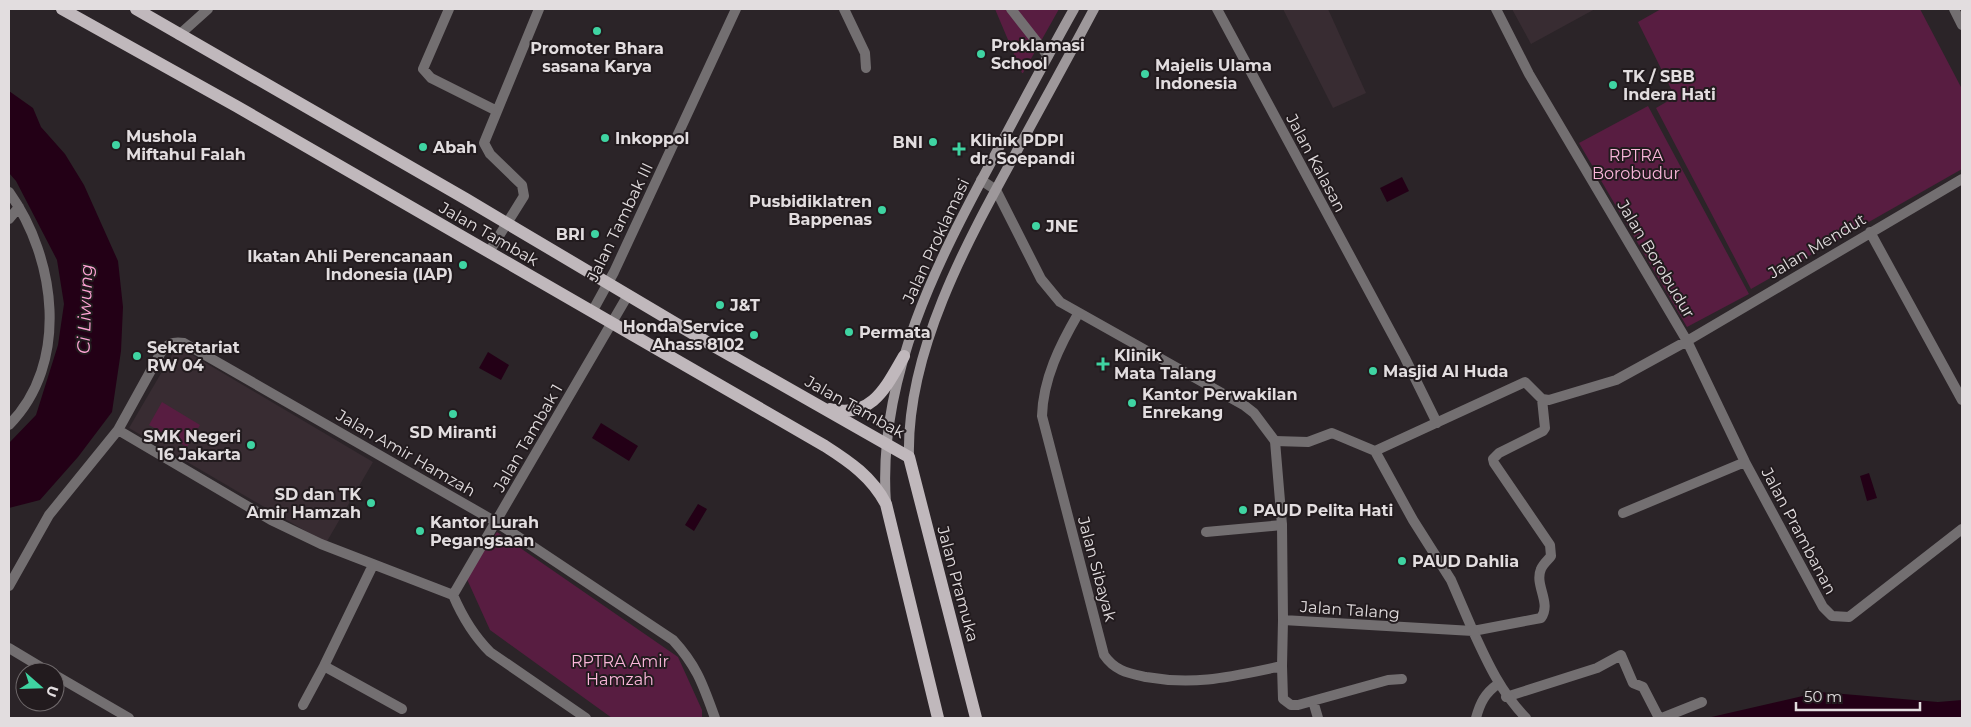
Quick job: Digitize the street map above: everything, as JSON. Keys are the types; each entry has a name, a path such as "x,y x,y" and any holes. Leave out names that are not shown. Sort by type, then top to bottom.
{"main road":[{"name":"Jalan Tambak","path":"62,9 236,106 831,450 866,476 880,492 886,504 938,718"},
{"name":"Jalan Tambak","path":"136,9 324,116 608,284 909,457"},
{"name":"Jalan Proklamasi","path":"886,504 884,484 893,397 904,356 928,291 982,180 1074,9"},
{"name":"Jalan Proklamasi","path":"909,457 912,403 930,336 972,238 996,190 1094,9"},
{"path":"820,407 848,412 869,404 886,387 904,356"},
{"name":"Jalan Pramuka","path":"909,457 976,718"}],"street":[{"path":"179,35 208,9"},
{"path":"449,9 423,69 431,78 497,111"},
{"path":"489,252 524,196 522,185 490,154 484,142 538,9"},
{"name":"Jalan Tambak III","path":"592,312 608,284 736,9"},
{"path":"844,9 865,53 866,68"},
{"path":"1010,9 1048,56"},
{"name":"Jalan Kalasan","path":"1217,9 1388,331 1405,358 1437,424"},
{"name":"Jalan Borobudur","path":"1496,9 1529,74 1687,341"},
{"path":"1954,9 1962,25"},
{"name":"Jalan Mendut","path":"1542,399 1549,400 1616,380 1687,341 1962,179"},
{"path":"982,180 996,190 1040,279 1060,302 1078,314 1245,406 1254,414 1275,441 1308,442 1332,433 1375,451 1413,520 1451,580 1498,684 1506,697 1526,718"},
{"path":"9,192 19,207 38,251 47,282 50,316 47,348 40,374 27,400 9,425"},
{"path":"9,219 19,207"},
{"path":"1870,232 1962,400"},
{"name":"Jalan Tambak 1","path":"454,595 628,295"},
{"name":"Jalan Sibayak","path":"1078,314 1064,338 1044,390 1042,416 1104,655 1109,662 1124,673 1178,681 1209,681 1282,666"},
{"name":"Jalan Prambanan","path":"1687,341 1745,462 1823,607 1832,616 1849,617 1962,529"},
{"name":"Jalan Amir Hamzah","path":"118,430 167,344 175,342 184,343 496,522 673,640 687,655 697,670 714,718"},
{"path":"1375,451 1525,382 1542,399"},
{"name":"Jalan Talang","path":"1275,441 1282,525 1283,620 1473,631 1541,618 1545,613 1546,607 1539,579 1542,568 1551,556 1550,545 1493,459 1498,453 1543,431 1545,428 1542,399"},
{"path":"9,586 49,515 118,430 271,520 373,565 454,595 459,608 481,643 490,652 586,718"},
{"path":"1623,513 1745,462"},
{"path":"1206,532 1282,525"},
{"path":"302,704 324,666 373,565"},
{"path":"1283,620 1282,666 1283,699 1285,702 1298,705 1388,680 1402,678"},
{"path":"9,648 33,662"},
{"path":"1506,697 1597,668 1621,655 1634,683 1643,687 1661,718 1702,702"},
{"path":"324,666 402,709"},
{"path":"65,681 129,718"},
{"path":"1476,718 1479,705 1488,690 1498,684"},
{"path":"1313,701 1318,718"}],"shaded area":[{"path":"1283,9 1328,9 1366,93 1333,108"},
{"path":"1512,9 1595,9 1531,44"},
{"name":"SMK Negeri 16 Jakarta","path":"177,346 373,462 326,543 129,428"}],"green space":[{"path":"995,9 1059,9 1023,73 1022,73"},
{"path":"1661,9 1920,9 1962,89 1962,169 1751,289 1656,108 1675,97 1638,22"},
{"name":"RPTRA Borobudur","path":"1648,106 1749,294 1687,327 1579,143"},
{"path":"162,402 200,425 187,447 149,425"},
{"name":"RPTRA Amir Hamzah","path":"497,532 678,657 702,710 702,718 612,718 490,630 466,577"}],"water":[{"name":"Ci Liwung","path":"9,91 33,108 41,127 65,154 84,185 118,261 123,307 121,351 112,412 78,457 40,500 9,508 9,443 36,415 58,345 64,304 57,260 16,181 9,173"},
{"path":"1402,177 1409,191 1387,202 1380,188"},
{"path":"488,352 509,365 501,380 479,368"},
{"path":"601,423 638,446 629,461 592,438"},
{"path":"1869,473 1877,498 1867,501 1860,476"},
{"path":"698,504 707,509 694,531 685,525"},
{"path":"1820,692 1938,702 1962,700 1962,718 1707,718"}],"place":[{"name":"Promoter Bhara sasana Karya","path":"597,31"},
{"name":"Proklamasi School","path":"981,54"},
{"name":"Majelis Ulama Indonesia","path":"1145,74"},
{"name":"TK / SBB Indera Hati","path":"1613,85"},
{"name":"Inkoppol","path":"605,138"},
{"name":"BNI","path":"933,142"},
{"name":"Mushola Miftahul Falah","path":"116,145"},
{"name":"Abah","path":"423,147"},
{"name":"Klinik PDPI dr. Soepandi","path":"959,149"},
{"name":"Pusbidiklatren Bappenas","path":"882,210"},
{"name":"JNE","path":"1036,226"},
{"name":"BRI","path":"595,234"},
{"name":"Ikatan Ahli Perencanaan Indonesia (IAP)","path":"463,265"},
{"name":"J&T","path":"720,305"},
{"name":"Permata","path":"849,332"},
{"name":"Honda Service Ahass 8102","path":"754,335"},
{"name":"Sekretariat RW 04","path":"137,356"},
{"name":"Klinik Mata Talang","path":"1103,364"},
{"name":"Masjid Al Huda","path":"1373,371"},
{"name":"Kantor Perwakilan Enrekang","path":"1132,403"},
{"name":"SD Miranti","path":"453,414"},
{"name":"SMK Negeri 16 Jakarta","path":"251,445"},
{"name":"SD dan TK Amir Hamzah","path":"371,503"},
{"name":"PAUD Pelita Hati","path":"1243,510"},
{"name":"Kantor Lurah Pegangsaan","path":"420,531"},
{"name":"PAUD Dahlia","path":"1402,561"}]}
